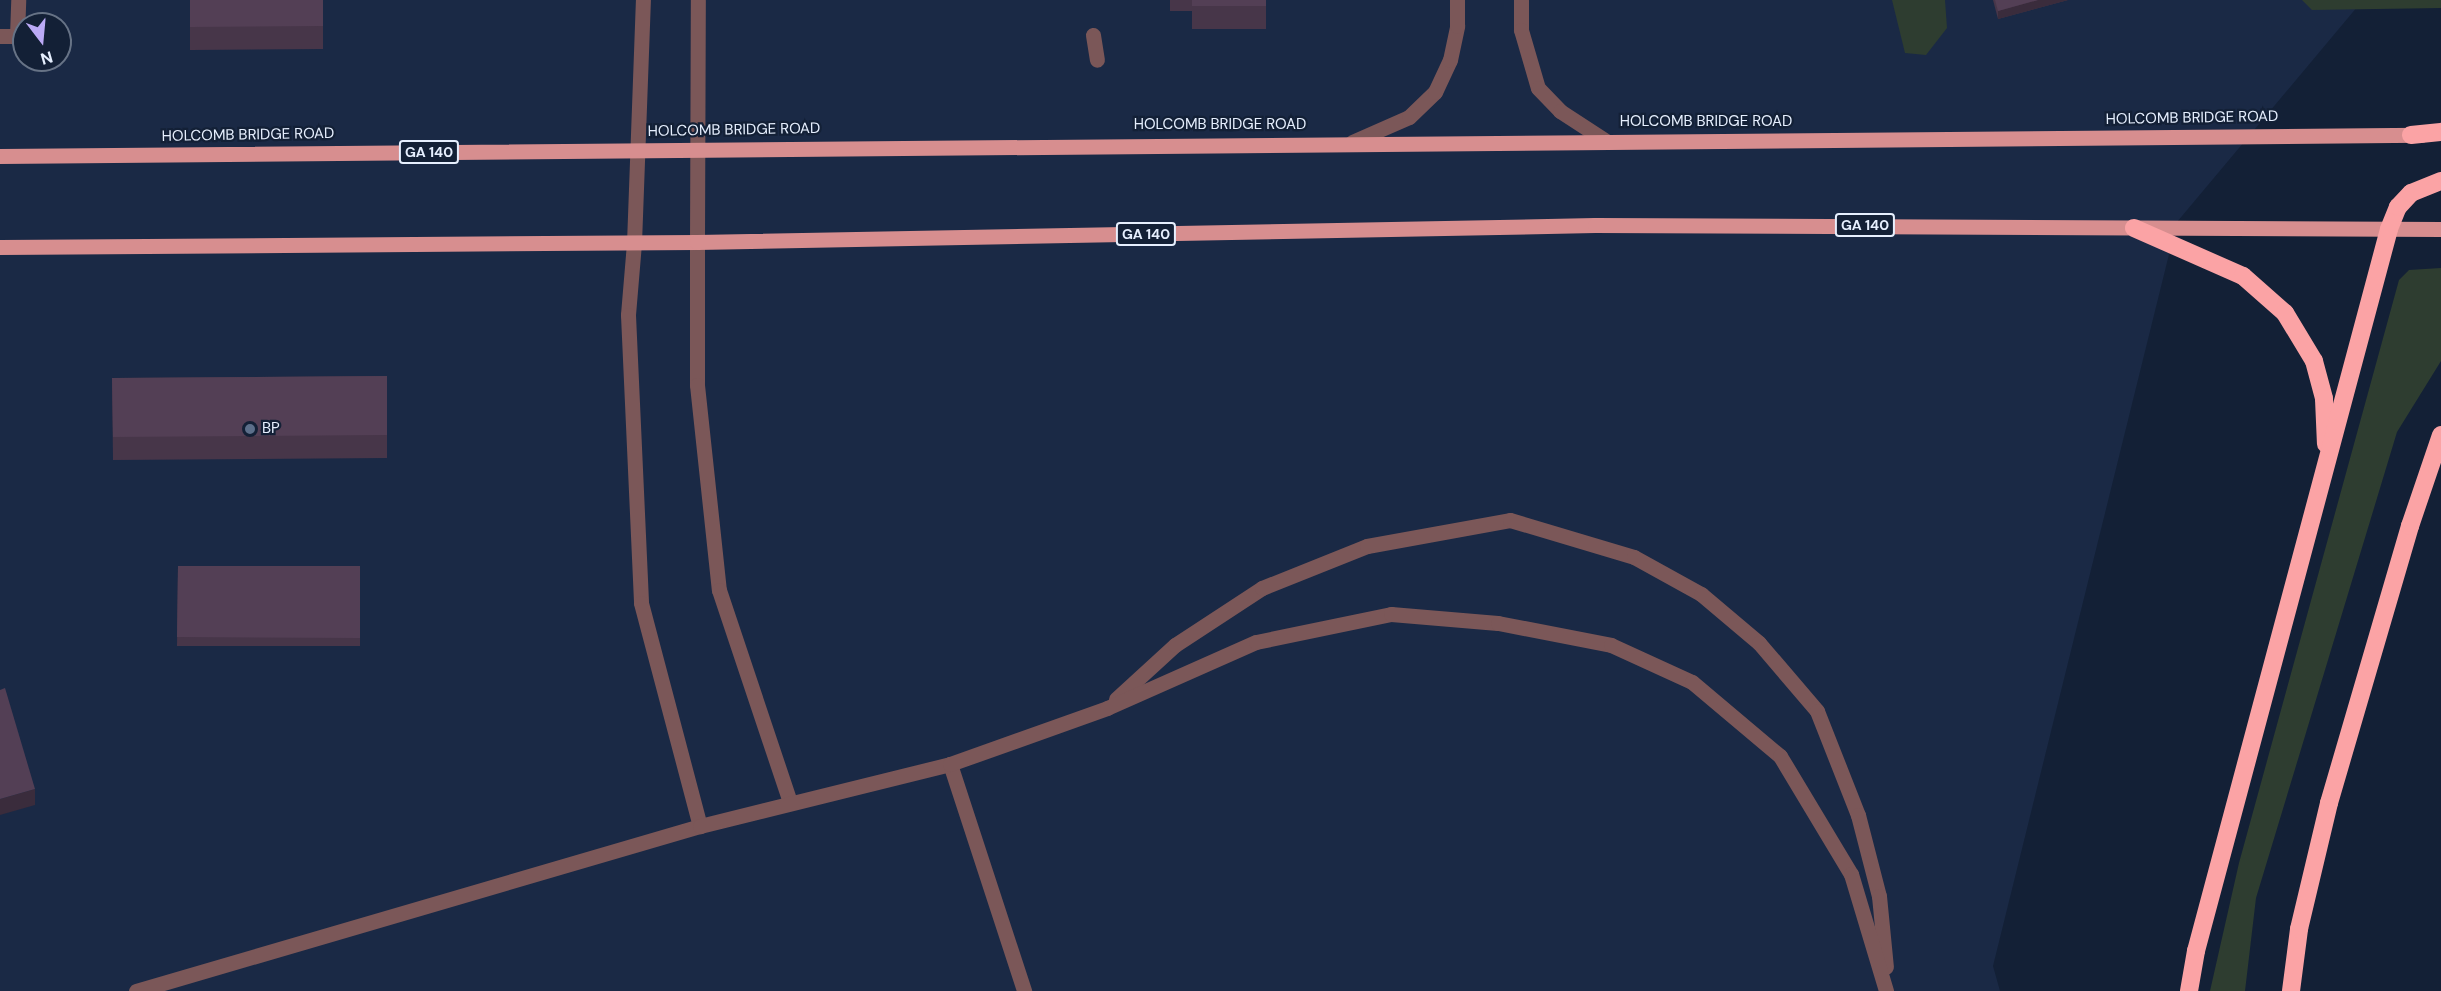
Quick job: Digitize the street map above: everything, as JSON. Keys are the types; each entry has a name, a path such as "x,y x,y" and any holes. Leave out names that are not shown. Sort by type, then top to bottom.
{"highway":[{"path":"2411,135 2441,133"},
{"path":"2189,991 2196,951 2389,229 2398,207 2411,193 2441,181"},
{"path":"2134,228 2243,276 2272,299 2291,320 2314,361 2324,399 2326,438 2322,484"},
{"path":"2291,991 2299,929 2329,803 2410,526 2441,435"}],"main road":[{"name":"HOLCOMB BRIDGE ROAD","path":"0,156 1352,142 1995,141 2187,134 2411,135"},
{"name":"GA 140","path":"0,247 634,243 1607,225 2441,229"}],"street":[{"path":"0,36 17,36 18,0"},
{"path":"643,0 634,243 628,315 641,603 700,826"},
{"path":"698,0 697,385 719,590 790,802"},
{"path":"1352,142 1409,117 1435,92 1450,60 1457,26 1457,0"},
{"path":"1521,0 1521,30 1538,88 1574,122 1606,141"},
{"path":"1093,34 1097,60"},
{"path":"1107,708 1175,645 1262,588 1367,546 1510,520 1634,556 1701,594 1759,643 1817,711 1858,815 1879,896 1887,991"},
{"path":"136,991 700,826 950,764 1107,708 1256,642 1391,614 1498,623 1611,645 1692,682 1780,756 1851,874 1887,991"},
{"path":"950,764 1024,991"}],"shaded area":[{"path":"0,0 2363,0 2177,222 1993,966 2000,991 0,991"}],"green space":[{"path":"1892,0 1945,0 1947,28 1926,55 1905,53"},
{"path":"2302,0 2441,0 2441,8 2312,10"},
{"path":"2441,268 2441,361 2397,432 2256,898 2245,991 2210,991 2239,863 2399,280 2409,270"}],"building":[{"path":"190,0 323,0 323,26 190,27"},
{"path":"1192,0 1266,0 1266,6 1192,6"},
{"path":"1995,0 2038,0 1998,11"},
{"path":"387,376 387,435 113,437 112,378"},
{"path":"178,566 360,566 360,638 177,637"},
{"path":"5,688 35,789 0,799 0,690"}],"place":[{"name":"BP","path":"250,429"}]}
